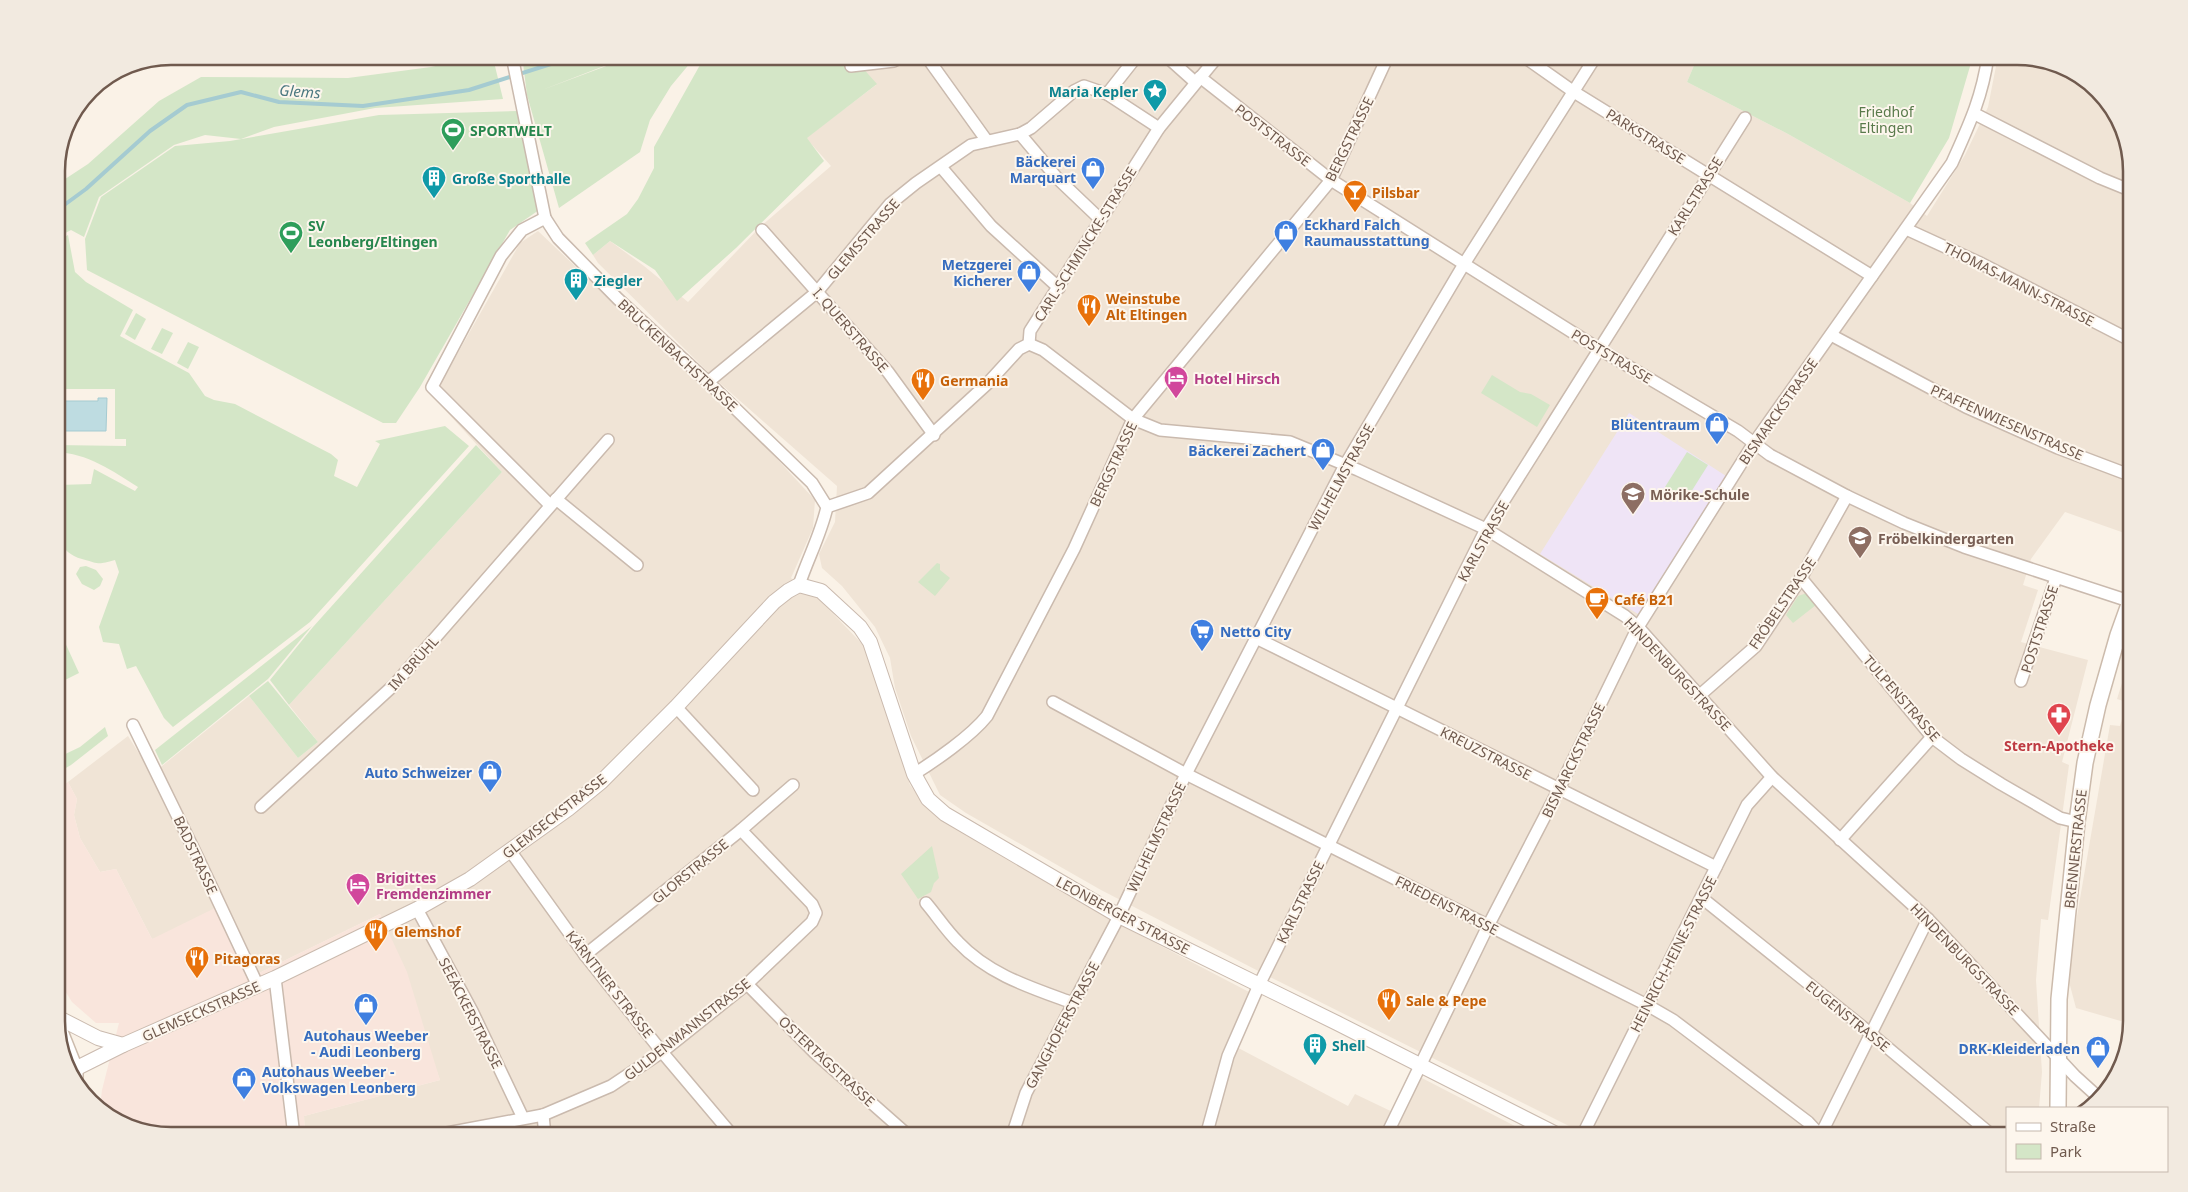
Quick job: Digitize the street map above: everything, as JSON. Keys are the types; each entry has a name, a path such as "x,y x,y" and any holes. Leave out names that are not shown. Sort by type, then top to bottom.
{"main road":[{"name":"BRENNERSTRASSE","path":"2058,1107 2059,999 2077,822 2085,763 2098,705 2123,622"}],"street":[{"name":"BRUCKENBACHSTRASSE","path":"514,65 545,218 558,238 618,299 708,382 812,483 827,507"},
{"path":"851,66 860,65"},
{"path":"932,65 987,141"},
{"path":"1107,94 1130,65"},
{"name":"POSTSTRASSE","path":"1178,65 1332,180 1599,349 1738,431 1770,455 1847,496 1904,523 1964,547 2056,578 2123,598"},
{"name":"CARL-SCHMINCKE-STRASSE","path":"1029,344 1030,331 1159,128 1210,65"},
{"name":"BERGSTRASSE","path":"914,774 931,764 980,725 987,716 1074,549 1133,419 1332,180 1384,65"},
{"name":"PARKSTRASSE","path":"1536,65 1574,92 1872,276"},
{"name":"WILHELMSTRASSE","path":"1119,916 1186,774 1345,465 1464,264 1590,65"},
{"name":"BISMARCKSTRASSE","path":"1390,1127 1488,926 1559,789 1638,627 1754,443 1952,163 1975,114 1987,65"},
{"name":"GLEMSSTRASSE","path":"708,382 817,292 890,204 971,145 1020,134 1032,128 1074,91 1084,86 1107,94 1159,128"},
{"path":"1975,114 2092,174 2123,187"},
{"name":"KARLSTRASSE","path":"1208,1127 1228,1056 1259,985 1486,530 1745,118"},
{"path":"1020,134 1056,178 1100,219"},
{"path":"940,167 991,226 1059,288"},
{"path":"545,218 522,230 501,256 432,387 553,502 637,565"},
{"name":"THOMAS-MANN-STRASSE","path":"1906,228 1978,262 2123,336"},
{"name":"I. QUERSTRASSE","path":"762,230 888,372 934,435"},
{"name":"PFAFFENWIESENSTRASSE","path":"1831,335 1966,407 2058,448 2123,473"},
{"path":"799,585 806,563 823,526 827,507 868,493 934,435 987,384 1019,349 1029,344"},
{"name":"HINDENBURGSTRASSE","path":"1029,344 1043,350 1133,419 1160,430 1290,442 1345,465 1486,530 1625,616 1638,627 1772,777 1928,919 2075,1076 2094,1094"},
{"name":"IM BRÜHL","path":"261,807 394,685 608,440"},
{"name":"FRÖBELSTRASSE","path":"1700,695 1756,646 1801,578 1847,496"},
{"name":"TULPENSTRASSE","path":"1801,578 1932,736 1961,759 2001,784 2060,818 2077,822"},
{"name":"POSTSTRASSE","path":"2022,681 2056,578"},
{"name":"LEONBERGER STRASSE","path":"799,585 821,591 860,627 870,642 914,774 928,799 945,814 1119,916 1542,1127"},
{"name":"GLEMSECKSTRASSE","path":"78,1072 124,1045 258,986 417,909 470,879 511,852 601,782 676,708 774,602 799,585"},
{"name":"KREUZSTRASSE","path":"1256,638 1716,867"},
{"name":"FRIEDENSTRASSE","path":"1053,702 1186,774 1647,1004 1673,1020 1813,1127"},
{"path":"676,708 753,790"},
{"name":"BADSTRASSE","path":"133,725 258,986"},
{"path":"1840,840 1932,736"},
{"name":"HEINRICH-HEINE-STRASSE","path":"1586,1127 1747,805 1772,777"},
{"name":"GLORSTRASSE","path":"585,955 741,830 793,785"},
{"name":"GULDENMANNSTRASSE","path":"476,1127 543,1115 611,1086 662,1052 747,984 812,922 816,913 812,904 741,830"},
{"name":"KÄRNTNER STRASSE","path":"511,852 585,955 662,1052 725,1127"},
{"name":"EUGENSTRASSE","path":"1702,898 1870,1033 1982,1127"},
{"path":"926,903 958,943 980,962 1006,978 1073,1003"},
{"name":"SEEÄCKERSTRASSE","path":"417,909 472,1011 523,1118"},
{"name":"GANGHOFERSTRASSE","path":"1015,1127 1026,1093 1119,916"},
{"path":"1825,1127 1870,1033 1928,919"},
{"path":"275,978 293,1127"},
{"name":"OSTERTAGSTRASSE","path":"747,984 815,1053 900,1127"},
{"path":"65,1022 98,1038 124,1045"},
{"path":"543,1115 544,1127"}],"shaded area":[{"path":"859,65 1694,65 1687,82 1788,134 1910,203 1927,216 1965,155 1988,107 1996,65 2031,66 2051,71 2064,76 2087,91 2097,101 2112,124 2121,150 2123,164 2123,533 2065,512 2031,559 2023,585 2038,590 2021,642 2088,660 2062,762 2069,765 2048,920 2041,919 2036,980 2042,1072 2039,1107 2006,1107 2006,1127 1571,1127 1276,980 1101,890 966,813 940,795 911,736 895,688 890,658 875,627 842,586 822,568 819,554 835,522 837,486 714,378 598,263 593,255 610,241 688,302 760,227 831,166 806,138 876,85"},
{"path":"538,231 764,445 815,500 813,528 791,578 818,598 867,649 910,785 926,807 1119,924 1249,992 1227,1042 1348,1106 1355,1094 1399,1115 1418,1076 1517,1127 305,1127 304,1116 440,1080 380,914 251,977 159,937 152,939 116,869 100,872 80,838 74,815 77,799 68,782 128,736 152,774 249,696 298,758 318,742 289,705 502,472 433,397 520,243"},
{"name":"Mörike-Schule","path":"1629,413 1726,476 1638,614 1540,554"},
{"path":"2123,680 2123,701 2117,699"},
{"path":"2123,716 2123,1022 2076,1008 2067,974 2110,725 2120,726"},
{"path":"68,782 77,799 74,815 80,838 100,872 116,869 152,939 217,907 251,977 380,914 407,972 440,1080 304,1116 305,1127 157,1126 124,1116 101,1101 119,1023 96,1023 72,1002 65,991 65,784"}],"green space":[{"path":"440,65 495,65 503,99 375,108 274,127 241,139 205,135 174,145 99,197 84,237 71,230 65,233 65,179 88,164 159,101 201,77 348,78"},
{"path":"523,65 607,65 542,90 609,65 688,65 671,86 650,120 640,152 559,208 527,95"},
{"path":"700,65 860,65 877,84 807,138 824,161 736,248 677,301 655,270 610,241 593,255 585,243 627,214 638,199 654,168 654,147"},
{"name":"Friedhof Eltingen","path":"1694,65 1970,65 1949,138 1910,203 1788,134 1687,82"},
{"name":"SV Leonberg/Eltingen","path":"517,111 539,210 510,230 420,387 396,423 383,423 87,270 85,239 101,197 175,146 230,141 379,115"},
{"path":"68,235 75,272 86,282 133,310 120,336 189,373 205,396 214,400 235,404 331,454 338,460 334,476 357,487 380,444 375,441 445,426 469,446 310,622 173,727 164,718 136,666 127,669 119,644 103,642 99,627 119,572 115,560 98,563 72,555 65,549 65,485 91,484 94,469 135,491 138,487 89,459 65,453 65,445 126,446 126,439 115,439 115,389 65,389 65,236"},
{"path":"136,313 146,319 135,340 125,334"},
{"path":"162,328 173,333 162,354 151,349"},
{"path":"188,342 199,347 188,369 177,363"},
{"path":"1492,375 1520,392 1531,394 1550,405 1537,427 1481,393"},
{"path":"476,445 502,472 289,705 270,680 313,627"},
{"path":"1687,452 1708,465 1686,500 1665,487"},
{"path":"937,563 940,564 940,570 950,578 935,596 918,582"},
{"path":"86,566 96,570 103,579 100,586 94,590 82,584 76,574 80,567"},
{"path":"1807,593 1816,605 1793,623 1786,615 1798,596"},
{"path":"312,626 268,679 162,765 155,750"},
{"path":"65,642 79,673 65,680"},
{"path":"268,681 318,742 298,758 249,696"},
{"path":"105,727 108,736 65,768 65,754 80,747"},
{"path":"932,846 939,878 934,883 931,892 918,899 901,874"}],"water":[{"path":"98,398 107,398 106,431 65,431 65,401 98,401"}],"waterway":[{"name":"Glems","path":"65,204 86,189 150,131 187,105 241,92 279,102 363,106 469,90 548,65"}],"place":[{"name":"Maria Kepler","path":"1155,112"},
{"name":"SPORTWELT","path":"453,151"},
{"name":"Bäckerei Marquart","path":"1093,190"},
{"name":"Große Sporthalle","path":"434,199"},
{"name":"Pilsbar","path":"1355,213"},
{"name":"Eckhard Falch Raumausstattung","path":"1286,253"},
{"name":"SV Leonberg/Eltingen","path":"291,254"},
{"name":"Metzgerei Kicherer","path":"1029,293"},
{"name":"Ziegler","path":"576,301"},
{"name":"Weinstube Alt Eltingen","path":"1089,327"},
{"name":"Hotel Hirsch","path":"1176,399"},
{"name":"Germania","path":"923,401"},
{"name":"Blütentraum","path":"1717,445"},
{"name":"Bäckerei Zachert","path":"1323,471"},
{"name":"Mörike-Schule","path":"1633,515"},
{"name":"Fröbelkindergarten","path":"1860,559"},
{"name":"Café B21","path":"1597,620"},
{"name":"Netto City","path":"1202,652"},
{"name":"Stern-Apotheke","path":"2059,736"},
{"name":"Auto Schweizer","path":"490,793"},
{"name":"Brigittes Fremdenzimmer","path":"358,906"},
{"name":"Glemshof","path":"376,952"},
{"name":"Pitagoras","path":"197,979"},
{"name":"Sale & Pepe","path":"1389,1021"},
{"name":"Autohaus Weeber - Audi Leonberg","path":"366,1026"},
{"name":"Shell","path":"1315,1066"},
{"name":"DRK-Kleiderladen","path":"2098,1069"},
{"name":"Autohaus Weeber - Volkswagen Leonberg","path":"244,1100"}]}
